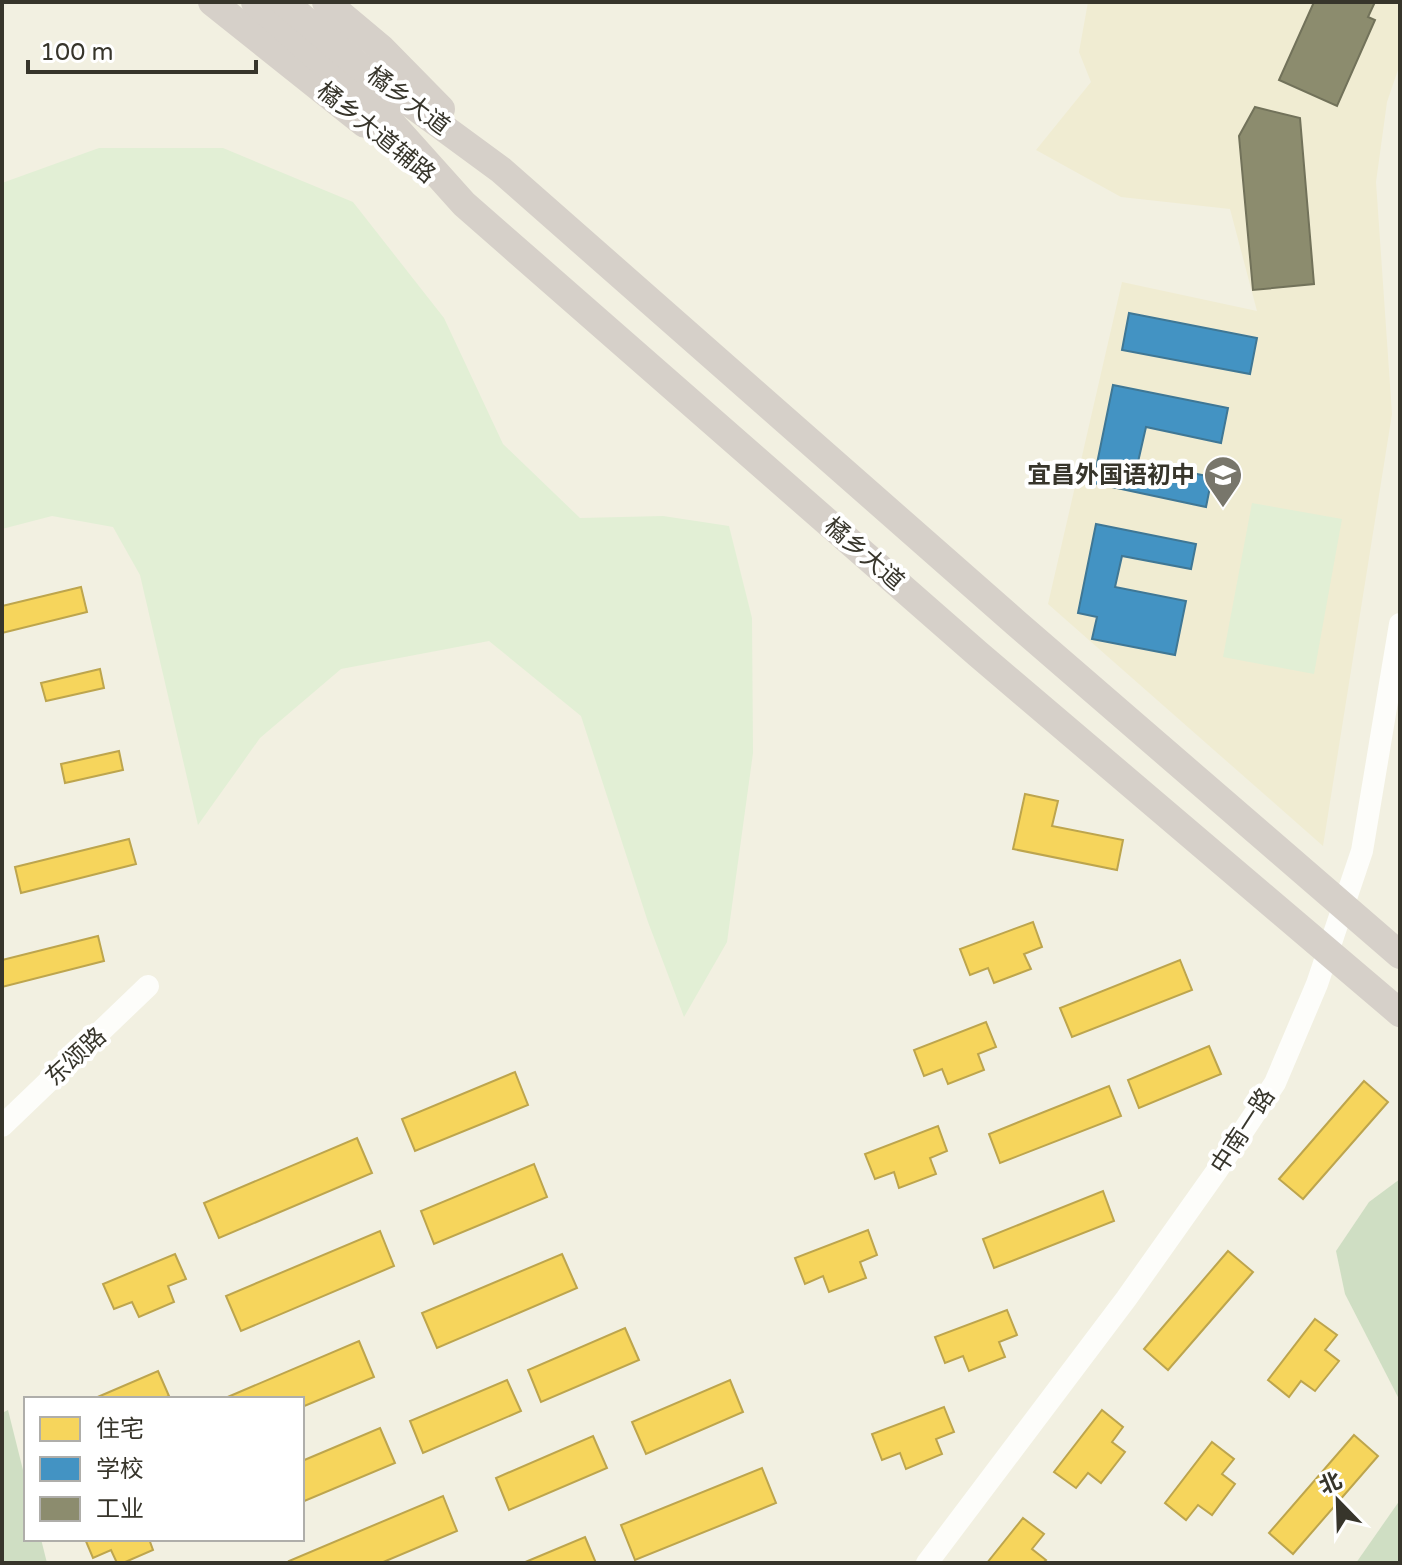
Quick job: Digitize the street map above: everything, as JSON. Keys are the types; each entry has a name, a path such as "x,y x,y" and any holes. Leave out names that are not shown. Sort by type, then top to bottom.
{"main road":[{"name":"橘乡大道辅路","path":"212,2 464,204"},
{"path":"255,2 350,72"},
{"path":"284,2 350,72"},
{"path":"326,2 382,49 501,170"},
{"name":"橘乡大道","path":"350,72 464,204 978,654 1400,1013"},
{"name":"橘乡大道","path":"350,72 501,170 1016,623 1400,955"}],"street":[{"name":"中南一路","path":"927,1563 1126,1299 1275,1083 1317,984 1362,851 1400,624"},
{"name":"东颂路","path":"2,1126 148,986"}],"shaded area":[{"path":"1088,2 1400,2 1400,64 1387,102 1376,182 1392,414 1323,846 1048,604 1122,282 1257,311 1230,209 1121,197 1036,150 1091,82 1079,52"}],"green space":[{"path":"99,148 223,148 353,202 444,318 503,444 580,518 663,516 729,526 752,618 753,753 727,942 684,1017 648,922 581,716 489,641 341,669 260,738 198,825 140,575 113,527 52,516 2,529 2,183"},
{"path":"1252,503 1342,519 1314,674 1223,657"},
{"path":"1400,1179 1400,1401 1345,1294 1336,1251 1369,1202"},
{"path":"8,1410 24,1474 24,1541 42,1541 47,1563 2,1563 2,1413"},
{"path":"1400,1500 1400,1563 1356,1563"}],"building: 住宅":[{"path":"81,587 87,612 2,633 2,606"},
{"path":"100,669 104,688 46,701 41,683"},
{"path":"119,751 123,770 65,783 61,764"},
{"path":"1025,794 1058,801 1052,826 1123,840 1117,870 1013,849"},
{"path":"129,839 136,864 21,893 15,867"},
{"path":"1033,922 1042,947 1024,954 1031,969 994,983 988,968 970,975 960,949"},
{"path":"98,936 104,961 2,987 2,960"},
{"path":"1180,960 1192,990 1072,1037 1060,1008"},
{"path":"986,1022 996,1047 978,1054 984,1070 948,1084 942,1069 924,1076 914,1050"},
{"path":"1209,1046 1221,1074 1139,1108 1128,1080"},
{"path":"515,1072 528,1105 415,1151 402,1119"},
{"path":"1364,1081 1388,1102 1303,1199 1279,1179"},
{"path":"1109,1086 1121,1116 1000,1163 989,1134"},
{"path":"938,1126 947,1151 930,1158 936,1174 899,1188 894,1172 875,1179 865,1154"},
{"path":"357,1138 372,1173 219,1238 204,1203"},
{"path":"534,1164 547,1197 434,1244 421,1211"},
{"path":"1103,1191 1114,1221 994,1268 983,1239"},
{"path":"868,1230 877,1255 860,1262 866,1278 829,1292 823,1276 805,1284 795,1258"},
{"path":"380,1231 394,1266 241,1331 226,1296"},
{"path":"1228,1251 1253,1272 1168,1370 1144,1349"},
{"path":"175,1254 186,1279 168,1286 174,1302 139,1317 132,1302 114,1309 103,1284"},
{"path":"562,1254 577,1288 437,1348 422,1313"},
{"path":"1007,1310 1017,1335 999,1342 1005,1357 969,1371 963,1356 945,1363 935,1337"},
{"path":"1315,1319 1337,1335 1325,1350 1339,1361 1315,1391 1301,1381 1289,1397 1268,1380"},
{"path":"625,1328 639,1360 541,1402 528,1370"},
{"path":"359,1341 374,1377 304,1406 304,1397 228,1397"},
{"path":"158,1371 169,1396 167,1397 98,1397"},
{"path":"507,1380 521,1411 423,1453 410,1421"},
{"path":"730,1380 743,1412 646,1454 632,1422"},
{"path":"944,1407 954,1432 936,1439 942,1454 906,1469 900,1453 882,1460 872,1434"},
{"path":"1102,1410 1123,1427 1112,1442 1125,1452 1101,1483 1088,1473 1076,1488 1054,1472"},
{"path":"380,1428 395,1463 304,1501 304,1460"},
{"path":"1354,1435 1378,1456 1293,1554 1269,1533"},
{"path":"593,1436 607,1468 509,1510 496,1478"},
{"path":"1212,1442 1234,1459 1222,1474 1235,1484 1212,1515 1198,1505 1186,1520 1165,1503"},
{"path":"762,1468 776,1503 635,1560 621,1525"},
{"path":"443,1496 457,1531 381,1563 289,1561"},
{"path":"1023,1518 1044,1534 1032,1549 1046,1560 1043,1563 987,1563"},
{"path":"585,1537 596,1563 523,1563"},
{"path":"86,1541 150,1541 153,1550 123,1563 117,1563 111,1550 93,1558"}],"building: 学校":[{"path":"1129,313 1257,338 1250,374 1122,350"},
{"path":"1113,385 1228,408 1221,443 1146,427 1138,462 1212,477 1206,507 1093,483"},
{"path":"1096,524 1196,544 1191,569 1122,556 1115,587 1186,601 1175,655 1092,639 1097,617 1078,613"}],"building: 工业":[{"path":"1314,2 1375,2 1368,17 1375,20 1337,106 1279,80"},
{"path":"1255,107 1300,118 1314,284 1253,290 1239,136"}],"place":[{"name":"宜昌外国语初中","path":"1223,509"}]}
